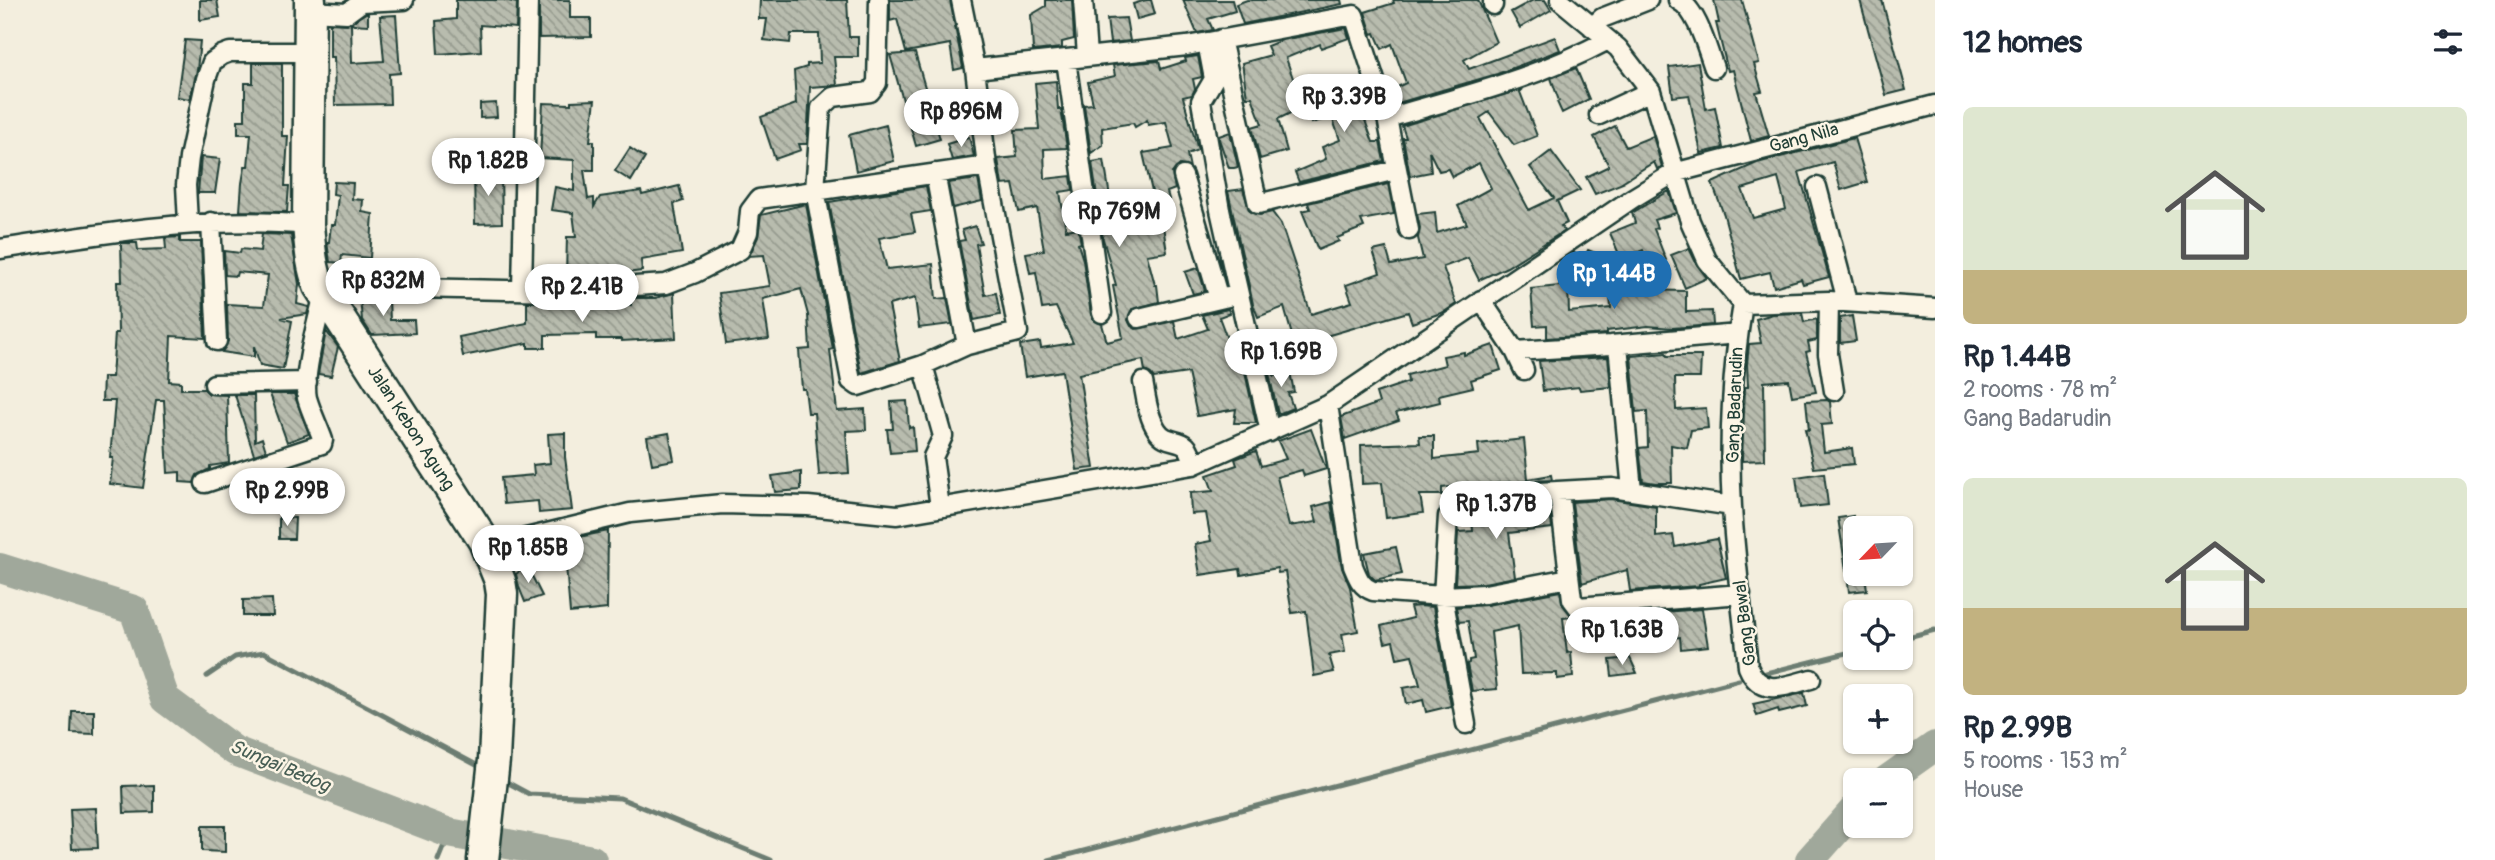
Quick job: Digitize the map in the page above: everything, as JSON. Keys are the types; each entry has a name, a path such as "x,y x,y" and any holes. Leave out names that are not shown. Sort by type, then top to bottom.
{"main road":[{"name":"Jalan Kebon Agung","path":"310,6 308,225 310,256 321,290 484,541 500,581 502,594 494,761 482,860"}],"street":[{"path":"310,6 346,13 362,2 404,0"},
{"path":"522,290 528,0"},
{"path":"879,0 877,83 870,92 834,97 821,108 815,190 851,381 858,386 923,365 967,345 1015,334 1018,328 987,166 975,69 961,0"},
{"path":"1083,0 1087,56"},
{"path":"1560,0 1618,48 1651,91 1690,221 1707,260 1743,304 1847,301 1935,308"},
{"path":"1592,27 1602,18 1648,0"},
{"path":"1678,0 1685,3 1697,23 1714,68"},
{"path":"975,69 1214,41 1352,8 1387,118 1409,230"},
{"path":"1387,118 1471,94 1570,60 1608,40"},
{"path":"1214,41 1258,204 1396,170"},
{"path":"1214,41 1214,79 1201,101 1220,210 1270,432"},
{"path":"188,223 186,185 189,158 212,62 230,52 310,52"},
{"path":"1066,60 1102,313"},
{"path":"1599,115 1651,91"},
{"name":"Gang Nila","path":"484,541 522,539 630,513 722,504 808,506 898,515 1193,465 1328,404 1674,173 1935,105"},
{"path":"205,483 322,444 323,440 307,396 321,290 558,292 666,284 695,273 740,250 748,232 750,211 759,199 987,166"},
{"path":"935,173 967,345"},
{"path":"1184,176 1219,299"},
{"path":"1817,187 1847,301"},
{"path":"1194,214 1220,210"},
{"path":"211,222 217,341"},
{"path":"0,249 188,223 308,225"},
{"path":"1139,318 1240,295"},
{"path":"1481,300 1516,351 1524,370"},
{"path":"1829,301 1828,354 1834,391"},
{"name":"Gang Badarudin","path":"1732,506 1732,407 1743,304"},
{"path":"1516,351 1738,334"},
{"path":"1618,345 1632,490"},
{"path":"923,365 943,436 933,457 940,507"},
{"path":"214,384 307,382"},
{"path":"1143,382 1155,427 1163,437 1188,447 1192,452 1193,465"},
{"path":"1328,404 1353,566 1364,588 1443,596 1485,594 1569,578"},
{"path":"1466,724 1443,596 1448,516 1458,504 1500,494 1597,488 1632,490 1732,506"},
{"path":"1559,492 1572,600 1578,607 1741,594"},
{"name":"Gang Bawal","path":"1732,506 1748,667 1755,681 1766,687 1780,687 1811,680"}],"building":[{"path":"200,0 217,0 220,17 200,20"},
{"path":"456,0 504,0 517,3 516,28 480,25 481,51 438,54 436,21 456,19"},
{"path":"539,0 570,0 570,18 591,18 591,37 539,38"},
{"path":"760,0 847,0 849,37 858,37 858,57 834,57 837,85 810,87 807,144 799,144 801,150 775,159 761,117 796,104 794,71 807,67 807,64 820,63 819,34 791,34 790,43 764,40 767,19 759,19"},
{"path":"890,0 950,0 963,68 954,70 950,44 906,52 897,19 890,21"},
{"path":"1046,0 1072,0 1074,39 1062,42 1062,48 1033,51 1031,15 1046,6"},
{"path":"1151,0 1155,14 1137,19 1133,4"},
{"path":"1183,0 1232,0 1235,11 1208,19 1213,30 1197,33"},
{"path":"1247,0 1341,0 1342,4 1243,24 1236,4"},
{"path":"1393,0 1478,0 1496,42 1464,60 1469,69 1555,37 1560,50 1497,74 1398,103 1391,90 1406,83 1392,44 1382,49 1375,33 1372,34 1365,12 1394,3"},
{"path":"1533,0 1545,0 1551,10 1520,28 1511,12"},
{"path":"1714,0 1742,0 1759,63 1754,64 1762,91 1756,92 1769,136 1751,141 1733,70 1728,71 1716,23 1719,23"},
{"path":"1860,0 1882,0 1906,90 1886,95"},
{"path":"366,13 368,25 351,24 352,63 384,61 380,16 396,15 400,73 389,74 390,104 335,105 330,23 347,24"},
{"path":"1126,18 1130,41 1110,43 1107,19"},
{"path":"1346,28 1349,38 1321,48 1320,44 1286,58 1303,107 1278,119 1287,151 1260,159 1252,127 1262,124 1252,97 1247,97 1242,63 1271,55 1267,46 1282,40"},
{"path":"185,40 200,41 190,99 177,97"},
{"path":"915,53 940,139 916,146 890,55"},
{"path":"1198,56 1202,77 1193,79 1195,89 1192,95 1183,97 1198,150 1187,154 1190,168 1180,165 1172,173 1175,189 1167,192 1172,210 1161,213 1167,252 1147,255 1157,285 1159,302 1132,309 1128,320 1136,329 1174,321 1178,339 1208,329 1202,315 1228,309 1230,313 1219,317 1228,341 1238,340 1256,423 1234,423 1236,409 1197,416 1188,373 1154,378 1145,371 1143,360 1079,374 1094,468 1077,470 1062,371 1025,377 1020,345 1040,342 1041,348 1073,343 1056,307 1042,309 1036,272 1030,273 1026,253 1044,250 1037,208 1019,212 1013,184 1002,185 998,159 1017,157 1015,130 1039,129 1035,83 1056,81 1058,109 1061,109 1067,148 1044,149 1045,179 1071,176 1073,190 1060,192 1066,230 1078,228 1081,243 1078,244 1091,315 1102,324 1107,342 1123,338 1113,286 1116,285 1103,239 1092,162 1104,160 1111,203 1117,201 1118,205 1153,196 1143,153 1173,148 1166,122 1148,125 1147,120 1135,127 1133,123 1102,128 1103,145 1091,153 1084,105 1093,104 1088,82 1115,76 1113,65 1159,61 1161,69 1186,61 1185,58"},
{"path":"253,63 282,63 282,136 288,136 285,186 289,186 287,212 240,211 251,134 238,134 238,120 245,120 245,83 253,83"},
{"path":"1698,63 1706,109 1715,107 1723,148 1701,153 1689,95 1673,97 1669,67"},
{"path":"1576,68 1589,99 1562,113 1551,78"},
{"path":"1362,83 1371,109 1362,112 1373,142 1380,142 1384,161 1299,182 1295,172 1326,159 1322,147 1340,140 1332,117 1312,123 1306,102"},
{"path":"1523,89 1520,92 1537,136 1514,145 1489,112 1480,118 1529,210 1554,198 1530,167 1551,151 1580,190 1557,201 1567,223 1561,226 1564,231 1507,267 1479,280 1468,258 1443,267 1456,304 1444,312 1412,323 1408,312 1316,339 1321,353 1299,360 1284,307 1258,317 1228,191 1243,189 1250,212 1260,215 1272,212 1281,224 1311,314 1352,302 1346,285 1380,273 1373,251 1386,248 1391,265 1423,259 1418,238 1420,228 1417,214 1435,212 1437,233 1467,224 1458,206 1491,188 1479,163 1452,177 1448,169 1439,171 1429,151 1431,172 1410,176 1402,126"},
{"path":"967,95 971,126 963,129 951,100"},
{"path":"595,100 590,141 594,141 594,170 584,170 588,199 594,198 594,207 600,197 641,191 642,195 679,186 683,201 674,204 682,253 641,260 642,271 608,275 566,274 567,237 576,237 573,213 551,210 555,187 574,191 574,160 540,158 543,103 571,104 571,101"},
{"path":"496,103 497,117 480,118 480,104"},
{"path":"886,125 894,161 856,171 849,135"},
{"path":"1615,126 1626,147 1653,136 1662,167 1657,169 1654,162 1623,183 1595,194 1586,177 1609,166 1594,137"},
{"path":"1230,132 1238,167 1234,168 1229,168 1219,139 1219,136"},
{"path":"969,137 974,156 952,160 947,144"},
{"path":"1854,138 1867,182 1841,190 1833,162 1799,172 1829,277 1803,284 1801,279 1774,287 1770,272 1741,279 1724,215 1712,183 1757,163","holes":["1778,178 1786,209 1753,218 1742,189"]},
{"path":"630,148 645,158 631,181 615,171"},
{"path":"201,157 220,159 215,193 198,193"},
{"path":"474,172 501,172 502,223 475,224"},
{"path":"978,179 982,201 953,208 948,183"},
{"path":"334,182 353,183 352,199 363,200 362,212 373,214 370,258 342,255 341,263 330,262 327,242 331,225 335,225 338,195 333,194"},
{"path":"1388,184 1394,214 1361,220 1364,227 1337,238 1339,241 1318,250 1302,211 1310,209 1308,203"},
{"path":"926,186 931,211 911,214 915,232 879,238 887,269 933,264 936,299 947,298 952,324 919,328 915,298 889,305 900,361 861,373 829,202"},
{"path":"1669,191 1676,213 1654,220 1657,228 1654,229 1666,260 1649,267 1643,250 1621,259 1610,233 1635,223 1632,213"},
{"path":"806,204 833,349 830,350 837,411 865,409 866,430 846,431 849,473 819,475 814,413 808,413 805,389 802,389 799,350 810,349 808,315 801,289 763,299 769,339 726,344 719,293 770,286 764,255 749,256 758,237 761,215"},
{"path":"975,226 981,243 976,244 985,295 996,293 1000,315 974,320 959,241 965,240 962,230"},
{"path":"262,234 291,235 299,284 297,304 309,307 307,314 281,318 292,321 283,369 260,365 254,346 254,357 222,352 228,341 227,304 264,306 268,275 237,272 236,276 225,275 224,251 260,251"},
{"path":"180,237 180,242 201,242 205,338 171,336 169,381 181,382 181,389 204,389 209,394 227,395 229,463 210,466 210,469 197,475 194,483 180,482 180,472 168,473 164,400 156,400 143,488 110,484 115,401 102,401 103,377 112,377 115,333 118,333 117,282 122,282 121,243 137,243 138,250 166,249 165,238"},
{"path":"1689,248 1707,278 1685,288 1671,255"},
{"path":"1588,250 1615,261 1585,274 1587,277 1576,277 1578,273 1566,268 1562,260 1574,252 1581,265"},
{"path":"1198,268 1205,291 1193,294 1185,272"},
{"path":"1641,281 1641,290 1686,291 1686,312 1712,311 1713,325 1672,328 1648,326 1607,331 1607,334 1547,338 1547,325 1534,326 1531,289 1568,285 1569,312 1611,308 1609,283"},
{"path":"674,293 676,338 622,341 596,339 596,334 545,335 545,348 528,348 528,343 463,356 459,337 527,323 527,302 631,305 631,298 655,298"},
{"path":"360,298 389,299 390,320 414,320 415,333 372,335 362,320"},
{"path":"1802,313 1804,322 1817,319 1817,340 1808,342 1810,351 1806,352 1816,392 1792,396 1789,380 1764,382 1765,460 1742,461 1749,344 1761,343 1756,319 1773,314"},
{"path":"1852,316 1856,341 1840,343 1840,318"},
{"path":"326,331 338,347 331,376 318,374"},
{"path":"1493,345 1501,370 1471,380 1473,387 1439,395 1440,402 1396,413 1399,420 1345,439 1341,417 1379,403 1376,393 1408,382 1407,375 1445,365 1443,356 1464,352 1464,355"},
{"path":"1666,353 1667,356 1701,356 1700,378 1675,378 1676,410 1706,408 1708,428 1691,430 1687,448 1671,445 1672,483 1656,483 1643,481 1639,448 1648,447 1647,411 1636,412 1631,356"},
{"path":"1608,357 1611,387 1543,391 1539,361"},
{"path":"1266,360 1271,360 1274,376 1290,372 1294,392 1288,393 1293,408 1278,414"},
{"path":"270,394 294,394 309,434 287,442"},
{"path":"235,395 254,395 255,441 262,438 266,451 254,455"},
{"path":"907,401 909,428 913,427 915,451 890,453 887,429 893,429 891,402"},
{"path":"1806,401 1830,402 1832,424 1821,425 1824,452 1852,448 1854,464 1814,468 1805,429 1809,430"},
{"path":"1311,429 1326,469 1304,476 1302,470 1277,477 1289,526 1317,522 1313,507 1331,502 1342,568 1350,587 1358,631 1342,634 1345,652 1329,655 1334,672 1314,676 1306,611 1292,613 1285,572 1278,573 1277,568 1241,575 1240,569 1200,575 1195,544 1211,541 1206,513 1191,514 1190,493 1213,491 1207,475 1237,465 1235,459 1256,451 1261,466 1286,459 1278,441"},
{"path":"565,433 565,457 572,510 539,513 538,501 504,504 501,478 534,475 533,465 550,463 548,434"},
{"path":"669,433 674,460 652,464 647,437"},
{"path":"1419,436 1434,436 1434,459 1479,454 1478,444 1524,439 1528,479 1551,475 1552,480 1442,488 1442,495 1420,495 1423,513 1386,518 1382,483 1362,484 1361,445 1420,443"},
{"path":"801,472 801,490 775,492 772,476"},
{"path":"1824,473 1828,505 1800,508 1796,477"},
{"path":"1611,499 1656,506 1656,537 1673,535 1675,547 1717,539 1726,578 1699,586 1630,591 1627,570 1582,583 1572,502"},
{"path":"1549,503 1552,528 1509,533 1515,577 1484,583 1455,584 1458,532 1473,531 1471,511 1502,505"},
{"path":"279,517 295,518 294,539 279,539"},
{"path":"1843,517 1843,550 1838,518"},
{"path":"608,531 607,609 570,613 566,566 570,539"},
{"path":"1396,547 1402,574 1375,580 1369,574 1364,553"},
{"path":"527,566 542,596 525,602 516,574"},
{"path":"1848,586 1866,586 1867,590 1849,592"},
{"path":"1560,591 1563,605 1573,617 1563,618 1567,653 1571,652 1573,677 1557,679 1557,673 1521,674 1518,626 1491,632 1497,689 1472,691 1467,664 1474,659 1468,621 1459,622 1456,607 1487,605"},
{"path":"272,599 273,616 243,616 243,600"},
{"path":"1410,607 1433,607 1451,706 1426,712 1423,700 1406,704 1403,688 1420,685 1412,655 1397,658 1393,641 1385,643 1381,626 1413,618"},
{"path":"1702,609 1708,646 1681,649 1680,637 1645,641 1644,629 1613,633 1611,616"},
{"path":"1630,658 1637,673 1612,676 1610,660"},
{"path":"1804,693 1807,706 1779,713 1778,709 1757,716 1753,704"},
{"path":"72,711 94,711 94,734 71,733"},
{"path":"154,785 154,812 124,813 123,786"},
{"path":"96,808 98,848 72,849 70,809"},
{"path":"202,826 225,826 225,852 202,851"}],"waterway":[{"name":"Sungai Bedog","path":"0,568 134,610 165,699 235,751 449,833 592,860"},
{"path":"1913,636 1935,630"},
{"path":"207,676 235,657 264,652 484,769"},
{"path":"1766,673 1843,654"},
{"path":"1049,860 1739,680"},
{"name":"Sungai Bedog","path":"1904,768 1935,746"},
{"path":"501,779 529,794 620,798 771,860"},
{"name":"Sungai Bedog","path":"1810,860 1843,823"},
{"path":"438,860 449,833"}]}
